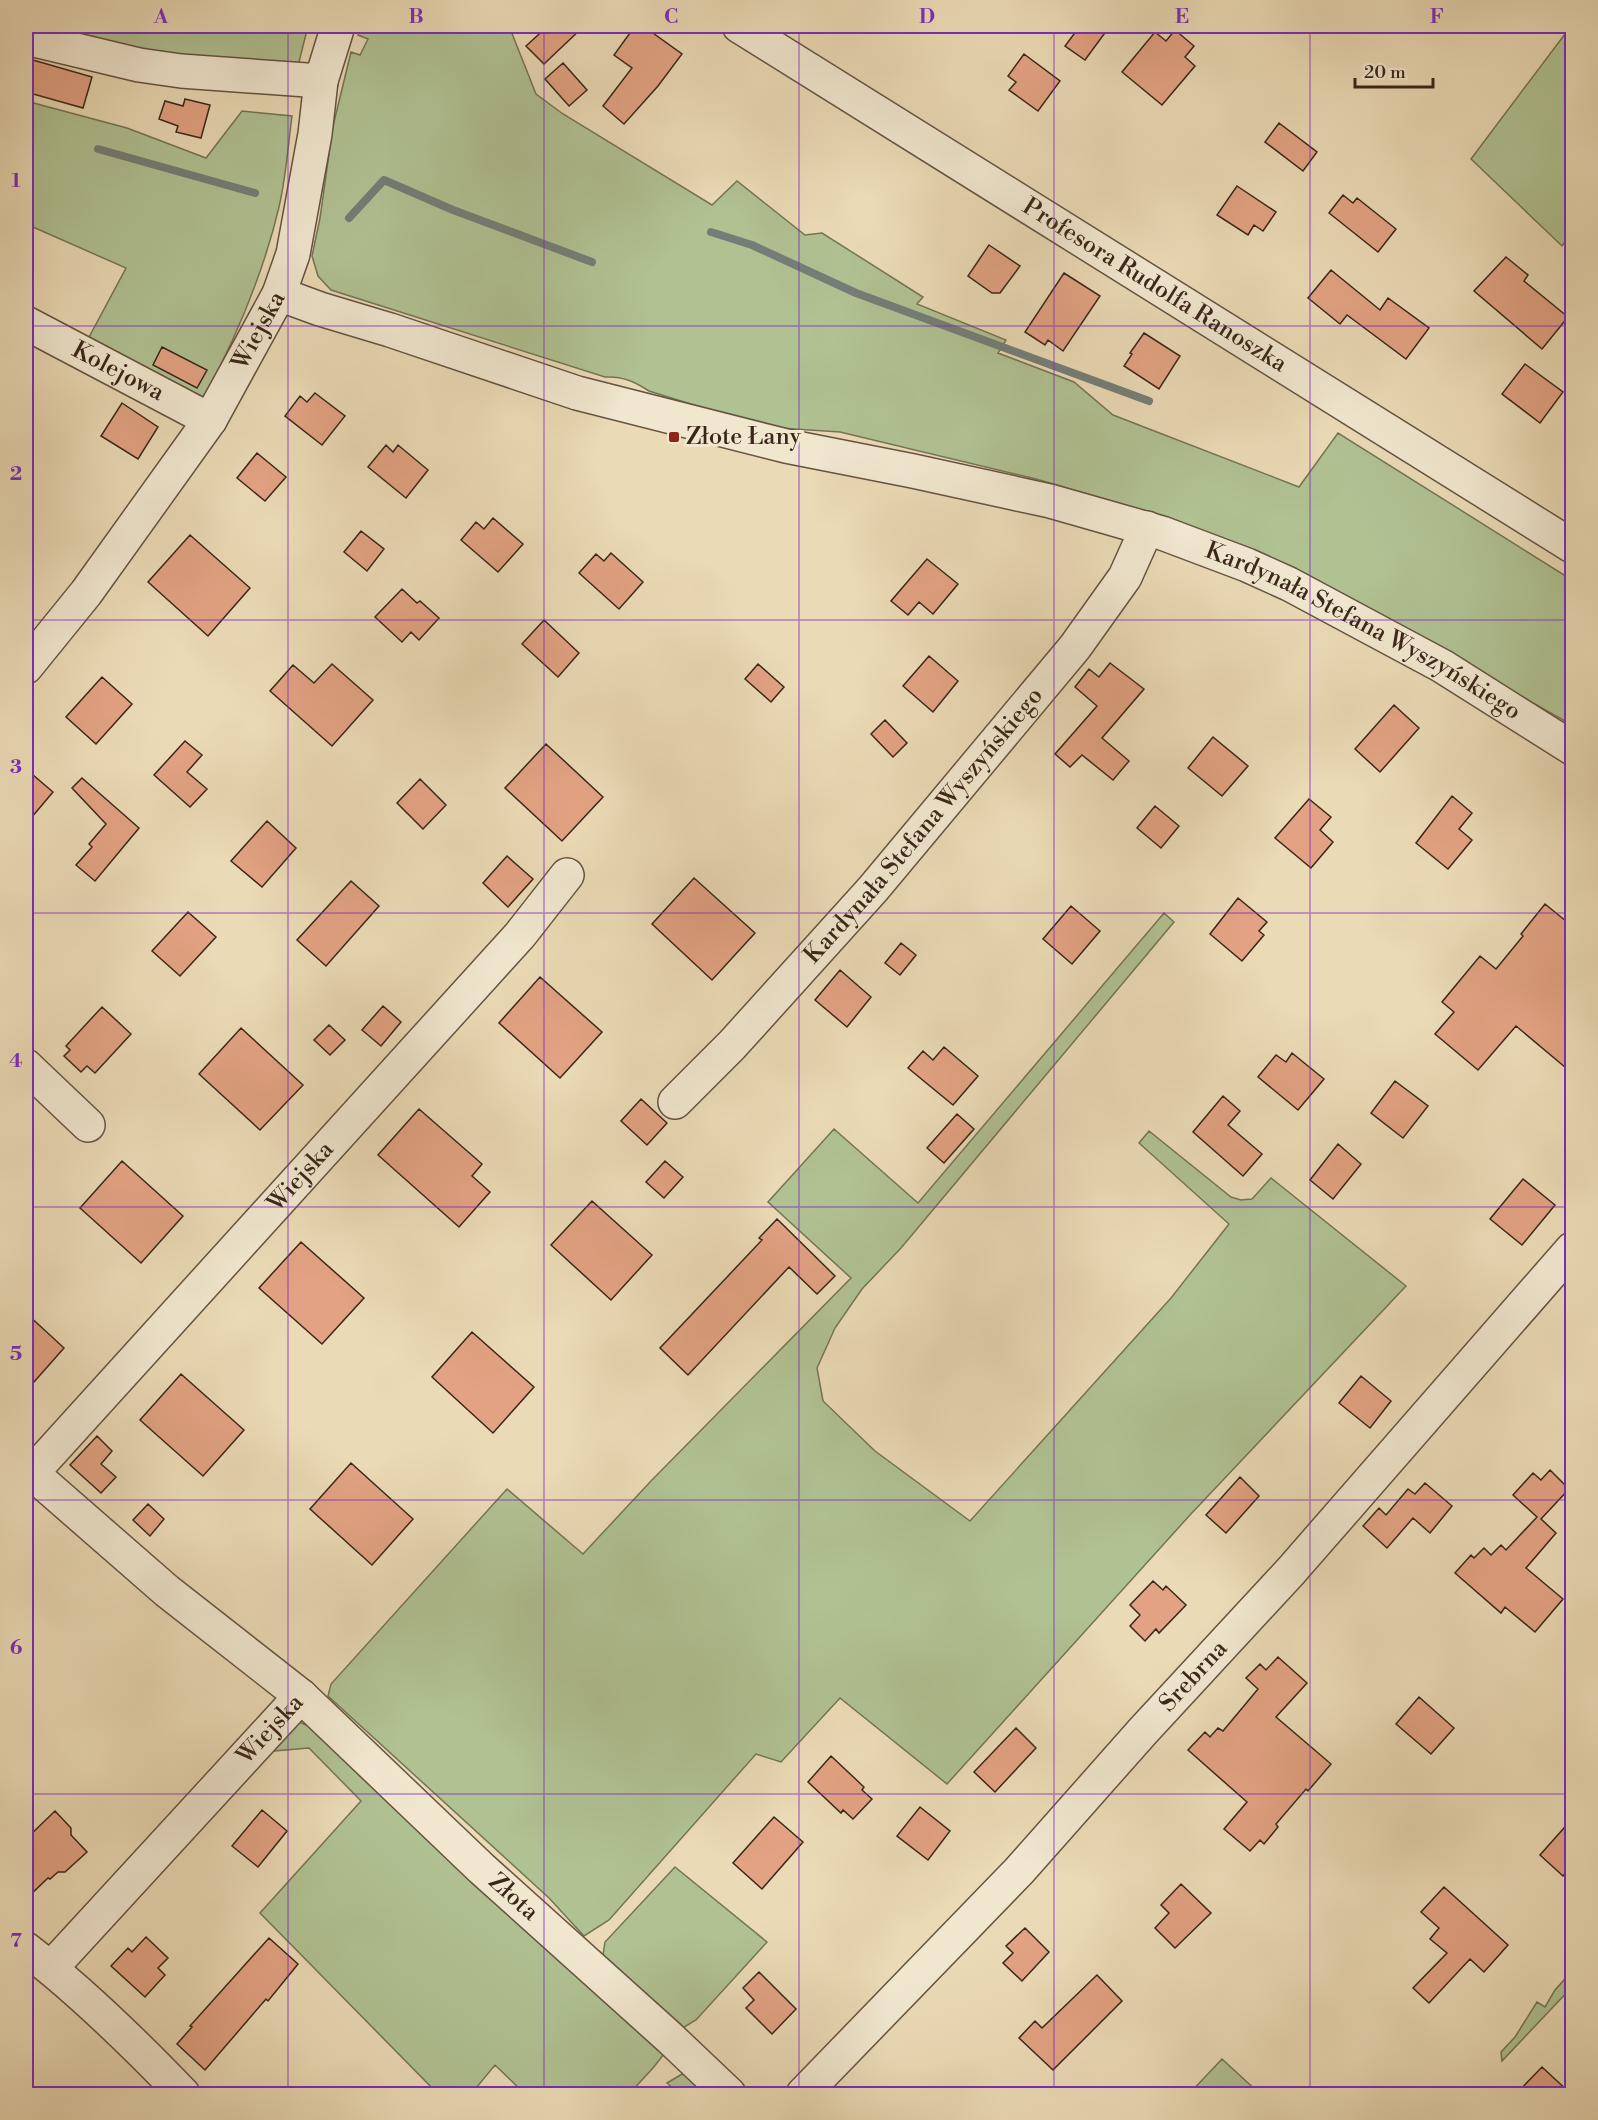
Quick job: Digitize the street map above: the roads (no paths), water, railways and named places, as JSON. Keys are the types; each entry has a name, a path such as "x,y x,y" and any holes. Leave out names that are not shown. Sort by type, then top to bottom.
{"street":[{"path":"279,294 293,254 315,134 321,81 338,26"},
{"name":"Profesora Rudolfa Ranoszka","path":"739,26 1572,546"},
{"path":"26,38 150,67 321,81"},
{"name":"Wiejska","path":"26,667 86,593 210,420 279,294 577,393 630,405"},
{"name":"Kolejowa","path":"26,323 210,420"},
{"name":"Kardynała Stefana Wyszyńskiego","path":"630,405 786,446 1050,501 1160,533 1247,565 1289,584 1442,666 1572,748"},
{"name":"Kardynała Stefana Wyszyńskiego","path":"675,1102 732,1045 873,889 1037,692 1080,653 1113,616 1156,563 1160,533"},
{"name":"Wiejska","path":"183,2094 144,2053 38,1958 302,1696 167,1591 28,1471 520,935 567,875"},
{"path":"26,1066 88,1125"},
{"name":"Srebrna","path":"803,2094 1018,1871 1291,1571 1572,1249"},
{"name":"Złota","path":"302,1696 481,1868 729,2094"}],"waterway":[{"path":"98,149 255,193"},
{"path":"349,218 384,180 453,210 592,262"},
{"path":"711,232 752,245 856,293 1149,401"}],"place":[{"name":"Złote Łany","path":"674,437"}]}
